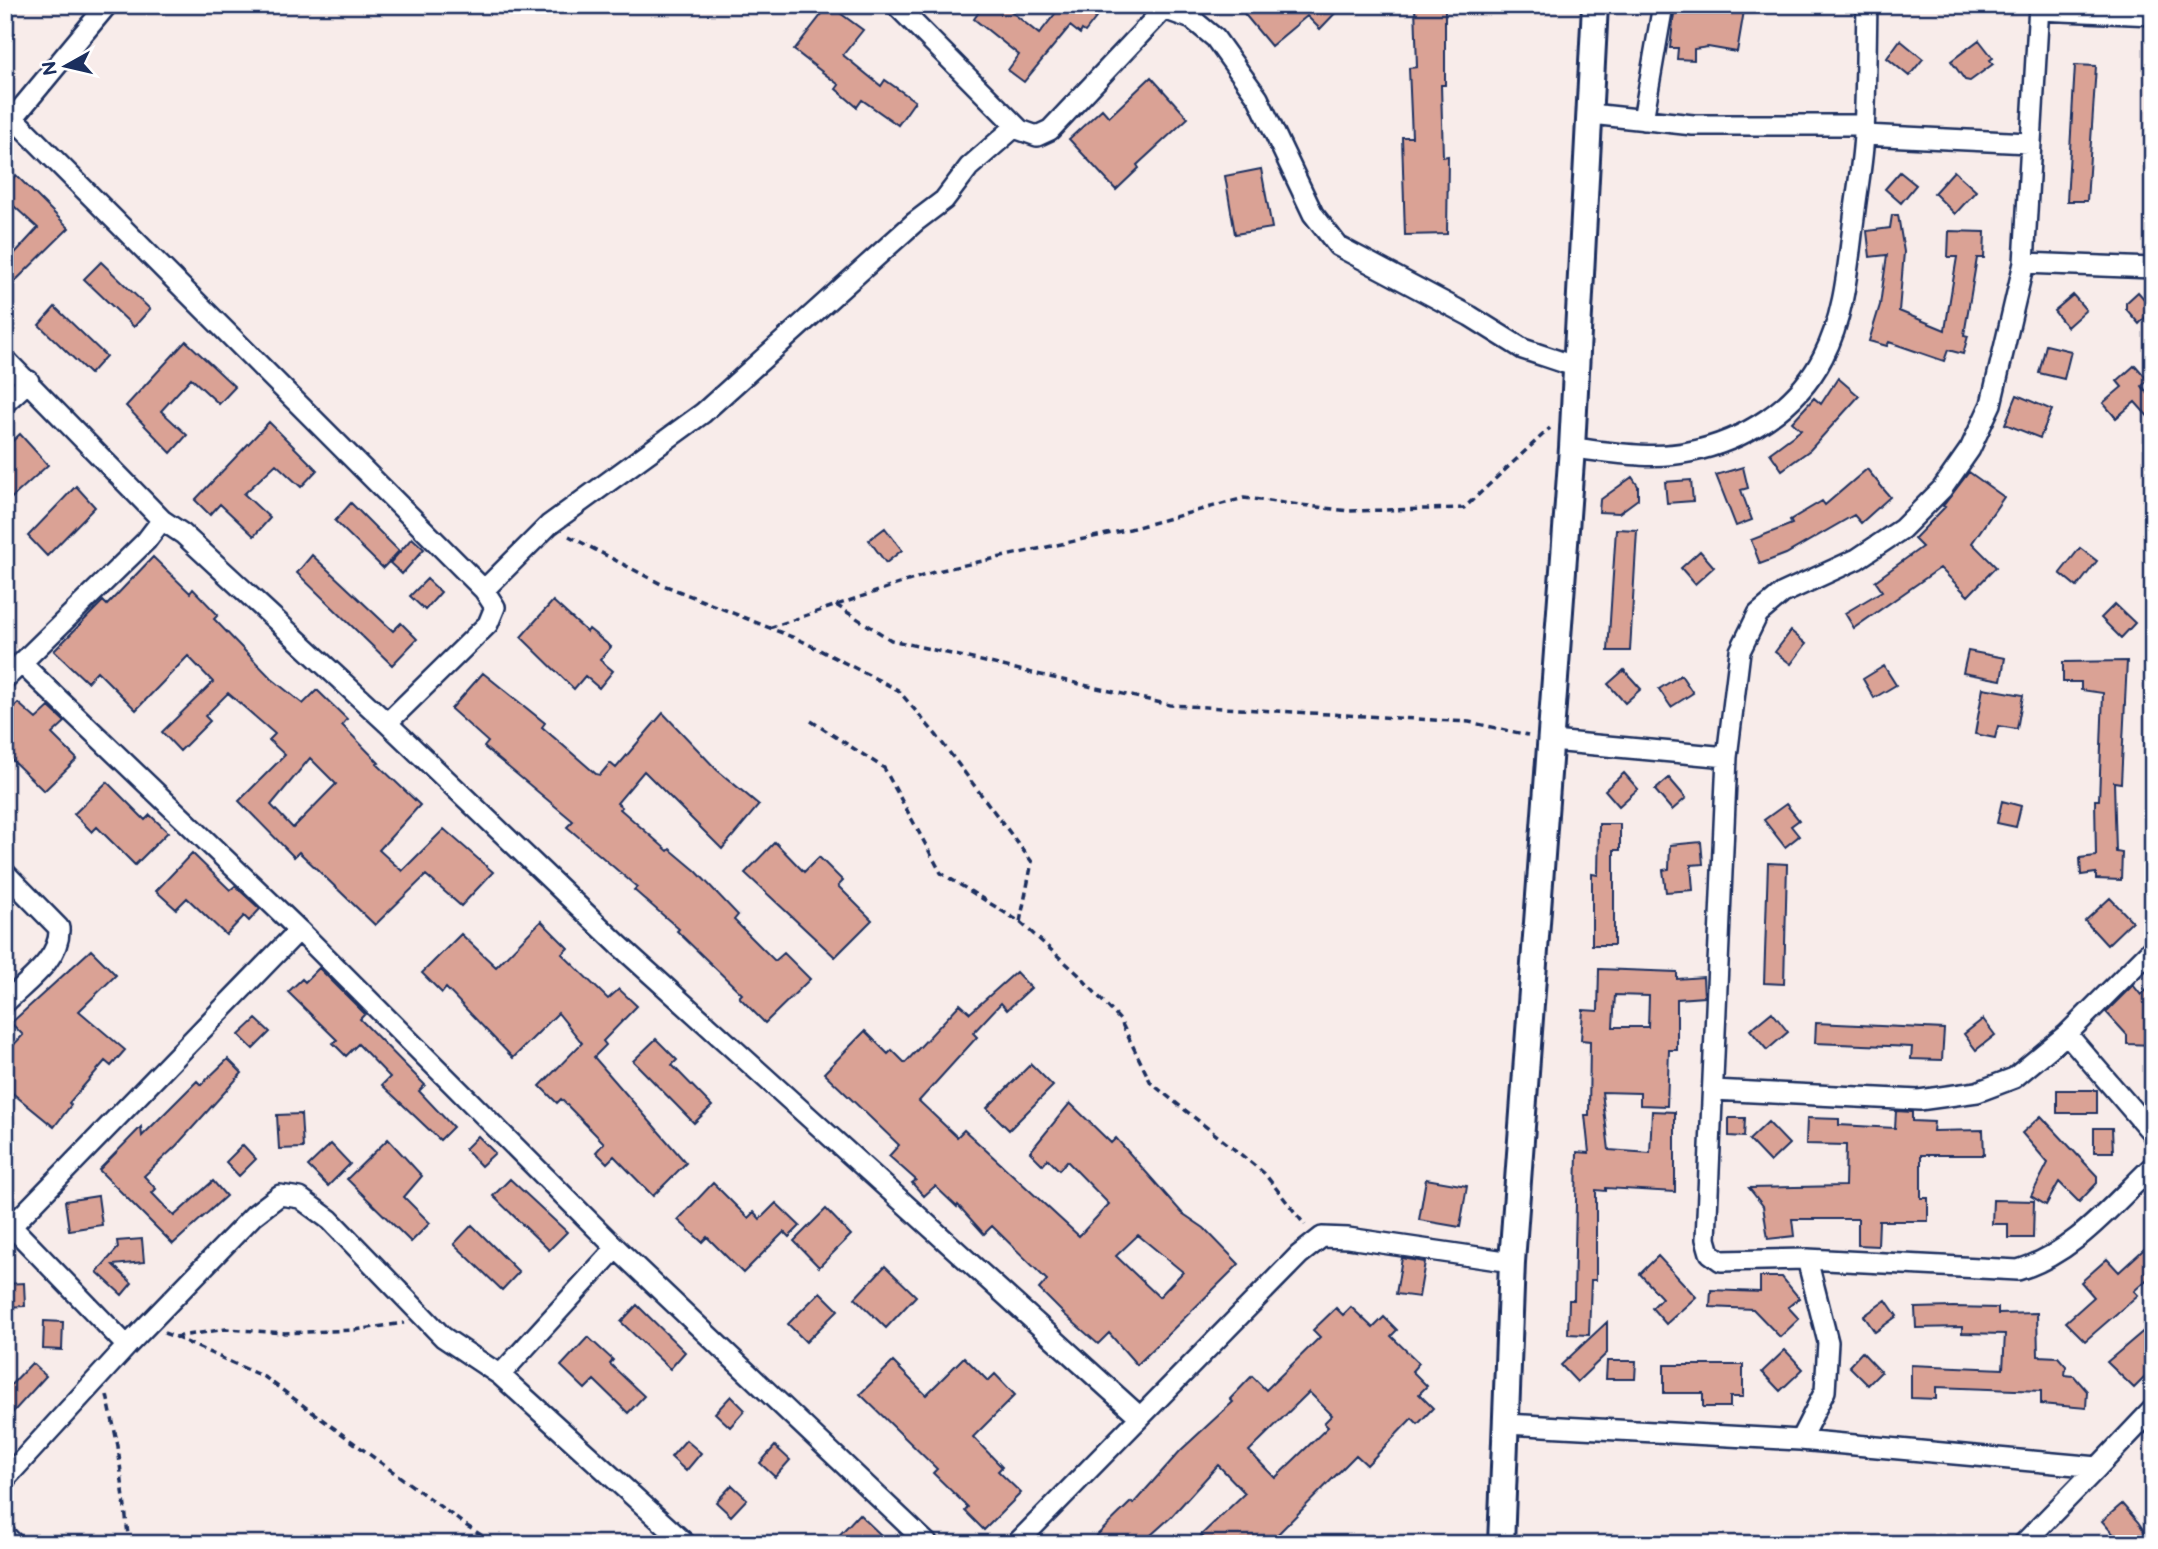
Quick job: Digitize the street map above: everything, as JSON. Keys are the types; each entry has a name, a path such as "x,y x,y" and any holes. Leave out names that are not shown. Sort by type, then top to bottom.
{"street":[{"path":"107,5 10,124 484,590 495,607 488,624 387,723"},
{"path":"896,5 1016,126 1037,136 1050,130 1163,7 1192,19 1215,38 1258,98 1313,214 1338,246 1470,316 1523,349 1574,366"},
{"path":"1501,1544 1512,1262 1572,448 1574,366 1591,114 1595,5"},
{"path":"1643,120 1663,5"},
{"path":"1572,448 1626,454 1686,453 1728,442 1770,419 1794,398 1823,358 1839,317 1864,130 1867,5"},
{"path":"2153,15 2039,8 2024,263 1991,404 1970,449 1942,489 1902,529 1857,559 1783,593 1758,614 1740,651 1727,757 1706,1239 1710,1254 1721,1261 1807,1259 2018,1270 2043,1263 2078,1238 2153,1166"},
{"path":"1591,114 1643,120 1751,127 1864,130 2029,143"},
{"path":"484,590 548,526 703,413 915,222 944,200 969,167 1016,126"},
{"path":"2024,263 2153,268"},
{"path":"5,359 162,520 183,534 387,723 620,946 1140,1417"},
{"path":"5,403 29,381"},
{"path":"5,679 146,541 162,520"},
{"path":"21,663 299,930 616,1248 928,1544"},
{"path":"1552,741 1727,757"},
{"path":"5,873 59,928 60,941 54,953 5,1003"},
{"path":"127,1346 9,1230 299,930"},
{"path":"1713,1090 1919,1100 1977,1092 2014,1078 2067,1034 2153,948"},
{"path":"2067,1034 2153,1134"},
{"path":"5,1479 145,1327 254,1215 280,1195 300,1198 330,1220 426,1319 466,1354 500,1374 686,1544"},
{"path":"1016,1544 1322,1237 1348,1238 1512,1262"},
{"path":"500,1374 616,1248"},
{"path":"1800,1440 1825,1391 1828,1342 1807,1259"},
{"path":"2022,1544 2153,1409"},
{"path":"1506,1424 1800,1440 2098,1468"},
{"path":"5,1535 14,1544"}],"path":[{"path":"769,628 937,571 1130,529 1244,498 1349,511 1464,508 1515,458 1573,408"},
{"path":"548,526 661,584 769,628 898,690 930,726 1032,862 1020,922"},
{"path":"836,605 891,640 1170,705 1469,722 1552,741"},
{"path":"811,721 884,768 941,873 1020,922 1078,974 1120,1020 1151,1083 1264,1173 1317,1241"},
{"path":"176,1337 226,1329 285,1333 355,1330 426,1319"},
{"path":"145,1327 176,1337 266,1378 495,1544"},
{"path":"102,1373 118,1446 128,1544"}],"building":[{"path":"829,5 863,30 843,55 881,86 885,80 915,101 898,125 862,100 857,107 836,89 839,85 794,50"},
{"path":"984,5 1003,5 1039,34 1062,5 1106,5 1085,32 1082,30 1080,34 1070,26 1024,82 1008,70 1019,55 974,19"},
{"path":"1237,5 1343,5 1320,29 1307,16 1271,46"},
{"path":"1415,5 1445,5 1445,85 1441,85 1443,157 1448,156 1447,234 1405,235 1402,137 1412,137 1409,68 1417,67"},
{"path":"1675,5 1745,5 1737,52 1708,47 1694,49 1694,60 1677,59 1678,48 1670,48"},
{"path":"1900,40 1923,59 1909,76 1887,58"},
{"path":"1979,40 1993,58 1990,60 1993,64 1970,81 1965,80 1951,61"},
{"path":"2075,65 2096,66 2087,201 2067,201"},
{"path":"1151,77 1188,118 1137,165 1139,168 1116,190 1069,139 1102,109 1109,117"},
{"path":"1261,169 1272,228 1235,234 1225,176"},
{"path":"1954,171 1976,191 1955,214 1934,193"},
{"path":"1900,172 1916,185 1901,203 1885,189"},
{"path":"16,175 69,228 5,291 5,264 38,228 5,198 5,187"},
{"path":"1892,215 1898,215 1904,252 1899,311 1945,330 1957,257 1948,257 1949,231 1985,232 1984,258 1977,258 1964,335 1968,336 1963,354 1948,350 1944,361 1889,342 1887,346 1869,341 1880,305 1887,255 1870,257 1867,231 1890,228"},
{"path":"101,262 150,309 134,327 84,279"},
{"path":"2138,292 2153,309 2139,324 2126,309 2126,303"},
{"path":"2073,295 2086,310 2067,327 2054,311"},
{"path":"55,307 106,356 90,374 39,325"},
{"path":"186,341 235,387 219,404 191,378 161,411 187,435 171,453 126,406"},
{"path":"2046,345 2071,351 2064,379 2039,373"},
{"path":"2135,365 2148,380 2142,386 2153,400 2152,421 2135,402 2116,418 2103,403 2122,387 2117,381"},
{"path":"1838,378 1859,396 1810,450 1782,470 1770,453 1801,430 1792,422 1814,398 1821,404"},
{"path":"2017,395 2052,410 2040,438 2005,424"},
{"path":"269,422 317,470 301,487 276,464 244,494 270,518 254,536 220,504 210,515 195,500"},
{"path":"20,434 48,465 5,504 5,448"},
{"path":"1743,467 1748,488 1741,490 1752,520 1736,526 1716,475"},
{"path":"1867,469 1890,497 1861,523 1854,515 1786,554 1760,564 1751,540 1792,524 1790,520 1822,501 1825,505"},
{"path":"1969,472 2004,497 1972,543 1996,567 1968,596 1940,568 1854,628 1845,613 1882,591 1875,581 1922,547 1914,539 1945,507 1943,506"},
{"path":"1632,477 1638,486 1638,499 1619,513 1599,512 1600,500"},
{"path":"1691,480 1693,501 1667,503 1665,482"},
{"path":"76,486 95,507 47,556 28,536"},
{"path":"351,503 399,551 383,568 335,521"},
{"path":"885,528 902,550 886,563 869,540"},
{"path":"1616,529 1637,530 1630,651 1608,651"},
{"path":"412,538 424,549 402,574 390,563"},
{"path":"2080,548 2097,561 2077,587 2060,573"},
{"path":"1700,551 1714,567 1695,584 1681,568"},
{"path":"312,555 393,631 401,623 417,639 392,665 297,573"},
{"path":"153,557 190,593 193,589 218,615 214,619 272,679 303,704 317,690 347,719 342,725 379,763 377,764 420,805 379,850 402,871 444,829 493,872 461,906 426,875 375,925 299,852 294,857 239,801 285,755 269,740 275,734 228,693 205,716 210,721 180,751 162,732 213,682 188,656 136,710 97,671 87,682 54,651 103,601 107,605","holes":["310,758 336,784 293,828 271,805"]},
{"path":"427,579 441,592 425,610 410,596"},
{"path":"553,601 587,632 589,629 611,647 600,660 613,671 599,688 585,676 574,689 521,637"},
{"path":"2115,604 2135,623 2121,638 2101,618"},
{"path":"1791,631 1806,644 1791,664 1775,652"},
{"path":"1968,651 2005,658 2001,680 1963,673"},
{"path":"2127,661 2121,783 2114,782 2116,852 2122,853 2121,880 2096,879 2096,873 2081,875 2080,858 2096,856 2095,800 2099,800 2103,693 2081,690 2081,682 2063,682 2063,662"},
{"path":"1884,666 1896,685 1874,698 1863,679"},
{"path":"1624,670 1641,689 1625,703 1608,684"},
{"path":"483,673 545,723 542,727 596,774 600,775 610,763 616,768 663,713 717,770 759,805 722,849 644,771 617,803 622,807 620,809 668,851 670,849 696,871 738,915 734,920 775,961 784,953 810,979 765,1023 739,997 742,994 677,931 679,929 634,890 637,887 567,827 573,821 484,747 488,742 451,709"},
{"path":"1681,675 1693,693 1671,707 1659,689"},
{"path":"1983,688 2023,695 2017,729 1998,726 1995,738 1975,734"},
{"path":"18,703 36,719 49,707 65,722 52,734 77,759 44,791 5,753 5,716"},
{"path":"1624,773 1638,789 1619,806 1605,790"},
{"path":"1669,778 1686,798 1672,810 1655,790"},
{"path":"107,782 145,820 150,815 168,832 135,865 97,827 92,832 74,814"},
{"path":"2002,801 2021,806 2016,827 1997,823"},
{"path":"1786,804 1799,820 1791,826 1799,836 1785,847 1764,820"},
{"path":"1599,824 1620,824 1620,850 1614,850 1614,945 1592,945 1592,874 1598,875"},
{"path":"775,842 804,872 819,857 843,881 838,886 872,920 835,957 745,873"},
{"path":"1701,842 1703,864 1691,865 1693,890 1666,892 1663,870 1669,869 1670,845"},
{"path":"192,853 230,890 235,886 260,909 249,921 244,916 226,935 187,898 176,909 156,891"},
{"path":"1768,863 1787,864 1784,984 1764,983"},
{"path":"2110,898 2132,921 2107,945 2085,921"},
{"path":"541,921 568,948 562,954 608,999 619,989 637,1006 603,1041 606,1045 594,1057 686,1163 653,1196 614,1156 607,1163 596,1152 604,1143 561,1099 557,1103 540,1086 582,1043 558,1013 513,1058 446,988 442,993 422,973 461,934 496,967"},
{"path":"91,950 116,975 79,1011 125,1050 111,1066 105,1061 69,1103 71,1105 54,1127 5,1087 5,1054 23,1035 11,1023"},
{"path":"319,968 365,1014 360,1019 425,1085 419,1091 453,1127 440,1140 382,1085 390,1077 358,1044 346,1056 333,1043 337,1040 288,992 302,979 305,982"},
{"path":"1599,969 1677,972 1677,979 1703,977 1704,997 1677,999 1677,1050 1669,1050 1667,1106 1640,1105 1640,1093 1602,1092 1609,1150 1650,1153 1652,1111 1675,1112 1675,1192 1606,1188 1606,1191 1596,1190 1596,1280 1591,1280 1589,1335 1568,1334 1569,1300 1574,1300 1577,1152 1589,1153 1585,1115 1589,1115 1590,1041 1581,1040 1583,1010 1598,1011","holes":["1615,995 1649,996 1648,1027 1613,1027"]},
{"path":"1016,972 1031,988 1007,1010 1001,1003 973,1033 977,1037 919,1101 957,1137 964,1130 1079,1236 1109,1204 1067,1161 1059,1170 1048,1159 1043,1165 1030,1152 1070,1103 1111,1143 1116,1138 1182,1213 1204,1228 1239,1264 1137,1365 1109,1333 1098,1344 1064,1314 1039,1289 1047,1280 992,1226 984,1234 958,1205 957,1207 935,1186 924,1196 912,1183 916,1180 889,1156 899,1145 824,1073 865,1031 888,1054 892,1050 905,1063 960,1004 970,1013","holes":["1138,1235 1183,1272 1159,1297 1116,1256"]},
{"path":"2153,984 2153,1045 2127,1044 2127,1035 2106,1012 2133,985 2141,995"},
{"path":"1772,1012 1788,1032 1767,1050 1750,1030"},
{"path":"256,1019 270,1032 253,1049 239,1035"},
{"path":"1983,1019 1995,1035 1976,1050 1964,1034"},
{"path":"1816,1023 1944,1029 1942,1060 1911,1059 1912,1047 1815,1043"},
{"path":"656,1039 677,1060 672,1065 712,1106 694,1123 633,1061"},
{"path":"228,1059 242,1073 176,1146 144,1176 156,1189 152,1193 174,1216 213,1181 226,1196 173,1244 99,1170 141,1127 142,1136 197,1081 201,1085"},
{"path":"1031,1064 1053,1086 1009,1130 987,1108"},
{"path":"2057,1090 2097,1090 2097,1113 2057,1113"},
{"path":"1896,1111 1912,1112 1912,1121 1934,1122 1933,1131 1983,1130 1984,1155 1921,1155 1921,1198 1928,1198 1928,1221 1879,1221 1878,1246 1858,1245 1858,1219 1792,1219 1794,1236 1768,1239 1763,1206 1749,1188 1845,1186 1846,1145 1806,1144 1807,1118 1839,1119 1839,1125 1895,1128"},
{"path":"301,1114 303,1148 279,1149 277,1115"},
{"path":"2041,1116 2097,1176 2097,1183 2079,1202 2059,1182 2046,1205 2031,1196 2048,1163 2022,1133"},
{"path":"1729,1118 1745,1118 1744,1137 1729,1136"},
{"path":"1768,1122 1789,1144 1770,1162 1749,1140"},
{"path":"2094,1128 2112,1128 2113,1152 2094,1152"},
{"path":"478,1136 495,1153 481,1166 465,1149"},
{"path":"388,1139 422,1176 404,1197 430,1223 411,1242 347,1179"},
{"path":"331,1144 350,1164 328,1186 308,1166"},
{"path":"243,1145 256,1159 239,1176 226,1162"},
{"path":"510,1179 567,1232 549,1250 493,1196"},
{"path":"1426,1179 1467,1186 1460,1227 1419,1220"},
{"path":"713,1183 748,1218 754,1212 760,1219 776,1203 800,1226 789,1237 784,1232 743,1273 707,1237 702,1242 678,1220"},
{"path":"98,1196 102,1225 69,1230 65,1201"},
{"path":"1993,1200 2034,1201 2033,1238 2008,1238 2008,1224 1992,1224"},
{"path":"826,1209 851,1235 819,1267 794,1241"},
{"path":"472,1225 519,1272 502,1290 454,1244"},
{"path":"142,1239 144,1262 113,1265 132,1283 122,1295 97,1272 118,1248 117,1241"},
{"path":"2153,1241 2153,1274 2134,1291 2138,1295 2085,1341 2066,1322 2094,1297 2081,1282 2107,1259 2119,1272"},
{"path":"1658,1256 1696,1297 1666,1324 1652,1308 1662,1298 1640,1274"},
{"path":"1402,1258 1425,1262 1419,1297 1396,1294"},
{"path":"885,1266 916,1296 886,1328 855,1298"},
{"path":"1760,1277 1782,1277 1799,1298 1788,1307 1799,1319 1780,1337 1753,1309 1710,1307 1711,1290 1760,1292"},
{"path":"24,1283 25,1306 5,1307 5,1284"},
{"path":"820,1292 838,1310 806,1342 788,1324"},
{"path":"1886,1300 1897,1316 1875,1332 1864,1316"},
{"path":"637,1305 685,1352 670,1369 621,1322"},
{"path":"1351,1307 1373,1328 1384,1317 1397,1330 1391,1336 1419,1363 1412,1371 1427,1386 1419,1394 1433,1408 1418,1424 1412,1418 1367,1465 1356,1455 1268,1544 1210,1544 1201,1535 1245,1493 1218,1465 1171,1517 1141,1544 1088,1544 1131,1502 1133,1504 1181,1450 1233,1402 1230,1399 1252,1376 1266,1390 1320,1337 1313,1330 1336,1308 1343,1315","holes":["1309,1392 1332,1415 1324,1423 1328,1427 1275,1478 1249,1451"]},
{"path":"1915,1308 1998,1308 1998,1314 2037,1313 2038,1356 2058,1357 2066,1366 2065,1375 2074,1376 2087,1391 2086,1408 2041,1404 2041,1391 1936,1387 1936,1399 1911,1398 1911,1365 2003,1369 2005,1334 1962,1333 1962,1327 1916,1328"},
{"path":"44,1321 63,1322 62,1350 43,1349"},
{"path":"1607,1322 1607,1353 1577,1382 1561,1365"},
{"path":"2153,1323 2153,1369 2134,1388 2107,1362"},
{"path":"588,1337 613,1360 610,1364 644,1396 628,1413 594,1380 585,1389 561,1366"},
{"path":"1785,1350 1803,1369 1780,1391 1762,1372"},
{"path":"1862,1352 1881,1372 1868,1385 1849,1366"},
{"path":"964,1357 988,1381 995,1374 1015,1395 973,1437 1002,1467 998,1471 1021,1493 984,1530 965,1511 968,1507 933,1473 937,1469 860,1394 893,1362 926,1395"},
{"path":"1607,1361 1636,1361 1635,1379 1606,1379"},
{"path":"32,1363 46,1376 5,1421 5,1391"},
{"path":"1664,1365 1743,1365 1743,1397 1730,1397 1730,1407 1703,1407 1703,1393 1664,1393"},
{"path":"731,1396 745,1410 730,1427 715,1413"},
{"path":"686,1440 701,1453 686,1471 671,1457"},
{"path":"775,1446 790,1460 775,1477 760,1463"},
{"path":"732,1485 747,1499 731,1516 716,1502"},
{"path":"2122,1504 2153,1544 2122,1544 2102,1521"},
{"path":"859,1514 881,1535 872,1544 831,1544"}]}
